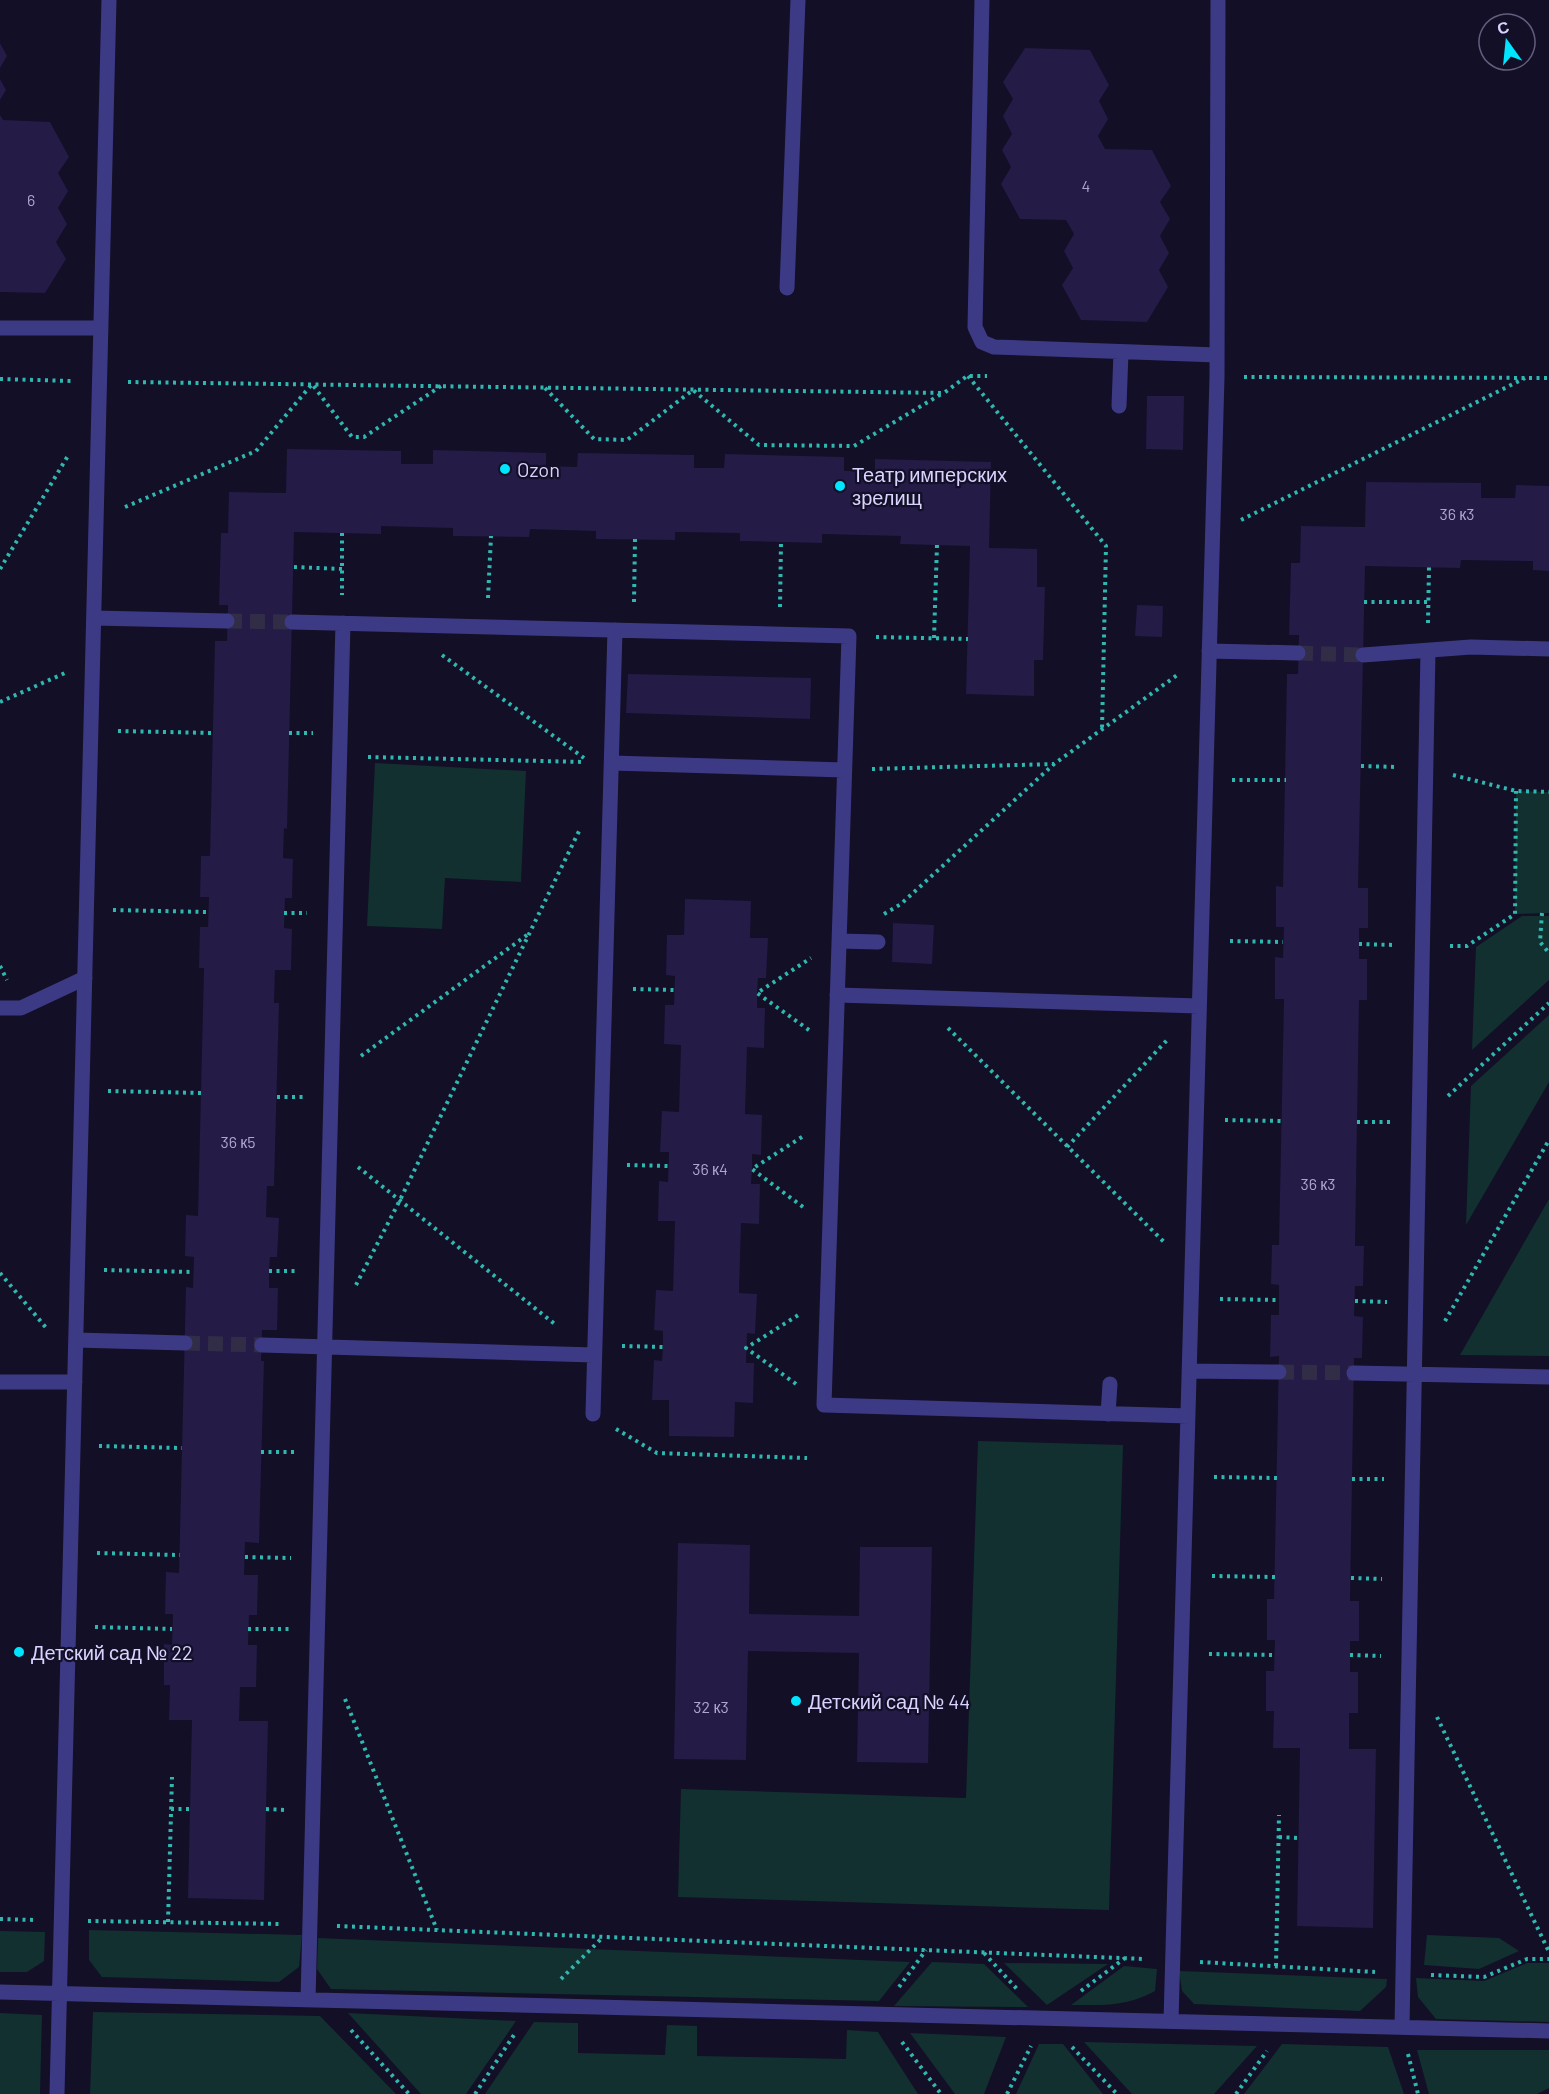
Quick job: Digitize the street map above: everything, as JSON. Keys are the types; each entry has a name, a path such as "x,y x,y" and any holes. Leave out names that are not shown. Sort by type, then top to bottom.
{"lane":[{"path":"57,2094 109,0"},
{"path":"787,288 798,0"},
{"path":"982,0 975,327 982,342 994,347 1216,355"},
{"path":"1171,2020 1217,377 1218,0"},
{"path":"0,328 101,328"},
{"path":"1119,406 1121,352"},
{"path":"94,618 227,621"},
{"path":"292,622 849,636 824,1405 1188,1416"},
{"path":"308,2000 343,623"},
{"path":"593,1414 615,630"},
{"path":"1363,655 1471,647 1549,649"},
{"path":"1209,651 1298,653"},
{"path":"1402,2027 1428,651"},
{"path":"612,763 844,770"},
{"path":"839,940 878,942"},
{"path":"0,1008 21,1008 85,978"},
{"path":"837,995 1199,1006"},
{"path":"76,1340 185,1343"},
{"path":"262,1345 595,1350"},
{"path":"1189,1371 1279,1372"},
{"path":"1354,1373 1549,1377"},
{"path":"0,1382 75,1382"},
{"path":"1108,1414 1110,1384"},
{"path":"0,1992 1549,2031"}],"path":[{"path":"693,390 759,445 854,446 944,393 968,376 991,376"},
{"path":"968,376 1106,546 1102,729"},
{"path":"1217,377 1549,378"},
{"path":"1212,536 1525,378"},
{"path":"0,379 944,393"},
{"path":"312,384 352,437 364,437 442,386"},
{"path":"96,518 256,450 312,384"},
{"path":"545,388 594,439 627,440 693,390"},
{"path":"0,569 70,452"},
{"path":"342,533 343,623"},
{"path":"487,626 491,536"},
{"path":"634,630 635,539"},
{"path":"779,634 781,542"},
{"path":"934,638 937,545"},
{"path":"294,567 342,569"},
{"path":"1428,651 1429,567"},
{"path":"1364,602 1429,602"},
{"path":"849,636 968,639"},
{"path":"836,1050 757,993 839,940 901,904 1054,764 1209,651"},
{"path":"339,756 591,762 438,652"},
{"path":"0,702 93,661"},
{"path":"91,730 213,733"},
{"path":"844,770 1054,764"},
{"path":"1361,766 1425,768 1516,791 1549,792"},
{"path":"1206,779 1286,780"},
{"path":"1359,944 1467,946 1515,914 1516,791"},
{"path":"351,1294 581,827"},
{"path":"86,909 208,912"},
{"path":"1542,913 1540,942 1549,953"},
{"path":"331,1077 529,934"},
{"path":"1201,941 1284,942"},
{"path":"605,988 674,990"},
{"path":"918,998 1192,1270"},
{"path":"1419,1122 1549,1003"},
{"path":"1067,1147 1199,1006"},
{"path":"82,1090 201,1093"},
{"path":"830,1226 752,1169 834,1117"},
{"path":"1196,1120 1281,1122"},
{"path":"1443,1324 1549,1140"},
{"path":"329,1144 557,1326"},
{"path":"600,1164 669,1166"},
{"path":"77,1269 194,1272"},
{"path":"0,1273 75,1363"},
{"path":"824,1405 746,1348 828,1296"},
{"path":"1191,1298 1279,1300"},
{"path":"595,1350 663,1347"},
{"path":"593,1414 657,1453 807,1458"},
{"path":"73,1445 182,1448"},
{"path":"1186,1477 1277,1478"},
{"path":"70,1553 180,1555"},
{"path":"245,1557 319,1559"},
{"path":"1183,1576 1275,1577"},
{"path":"69,1627 172,1629"},
{"path":"248,1629 317,1629"},
{"path":"1181,1654 1274,1655"},
{"path":"343,1693 437,1930"},
{"path":"1434,1709 1549,1952"},
{"path":"168,1922 172,1777"},
{"path":"171,1809 190,1809"},
{"path":"1276,1966 1279,1815"},
{"path":"1278,1837 1299,1838"},
{"path":"0,1919 310,1924 1148,1959"},
{"path":"475,2094 535,2005 603,1937"},
{"path":"1194,1962 1484,1977 1527,1959 1549,1959"},
{"path":"324,2000 409,2094"},
{"path":"1236,2094 1287,2024"},
{"path":"1402,2027 1418,2094"}],"green space":[{"path":"375,763 526,771 521,882 445,878 442,929 367,926"},
{"path":"1516,791 1549,792 1549,913 1515,914"},
{"path":"1522,916 1549,916 1549,980 1472,1050 1476,947"},
{"path":"1549,1015 1549,1082 1466,1225 1471,1086"},
{"path":"1549,1199 1549,1356 1460,1355"},
{"path":"978,1441 1123,1445 1109,1910 678,1897 681,1789 966,1798"},
{"path":"89,1930 302,1935 299,1967 279,1982 102,1977 89,1960"},
{"path":"0,1931 45,1932 44,1961 27,1972 0,1972"},
{"path":"1427,1935 1499,1938 1519,1951 1479,1969 1424,1965"},
{"path":"318,1938 910,1962 879,2001 331,1989 317,1969"},
{"path":"932,1962 984,1964 1028,2007 894,2006"},
{"path":"1004,1963 1108,1964 1047,2005"},
{"path":"1527,1963 1549,1963 1549,2022 1436,2019 1418,1997 1416,1978 1484,1981"},
{"path":"1124,1966 1157,1969 1155,1991 1124,2002 1104,2005 1071,2005"},
{"path":"1179,1971 1387,1979 1386,1987 1360,2011 1194,2004 1182,1991"},
{"path":"93,2012 320,2016 396,2094 90,2094"},
{"path":"0,2013 42,2015 40,2094 0,2094"},
{"path":"348,2013 516,2021 466,2094 421,2094"},
{"path":"534,2022 578,2023 578,2053 665,2055 667,2025 697,2026 697,2056 846,2059 847,2030 878,2032 918,2094 485,2094"},
{"path":"910,2033 1006,2037 984,2094 955,2094"},
{"path":"1084,2042 1257,2046 1214,2094 1132,2094"},
{"path":"1039,2044 1063,2044 1103,2094 1016,2094"},
{"path":"1282,2044 1388,2047 1404,2094 1244,2094"},
{"path":"1417,2050 1549,2050 1549,2088 1537,2094 1429,2094"}],"building":[{"path":"0,43 7,56 0,68"},
{"path":"1025,48 1090,50 1109,85 1099,101 1108,119 1098,136 1105,149 1152,150 1171,186 1160,202 1170,219 1160,236 1169,253 1159,270 1168,287 1147,322 1081,320 1062,285 1073,268 1064,251 1074,234 1066,220 1020,219 1001,184 1011,167 1002,150 1012,134 1003,116 1013,99 1003,82"},
{"path":"0,79 6,90 0,100"},
{"path":"0,115 3,120 50,122 69,157 58,173 68,191 58,208 67,224 56,242 66,259 45,293 0,292"},
{"path":"1147,396 1184,396 1183,450 1146,449"},
{"path":"287,449 401,451 401,464 433,464 433,450 546,453 546,466 577,467 578,453 694,455 694,468 724,468 725,454 844,457 844,471 875,471 875,459 991,462 989,548 1037,549 1037,587 1045,587 1043,660 1034,660 1034,696 966,694 970,546 900,544 901,536 822,534 822,543 740,541 740,533 675,532 675,540 596,539 596,531 530,529 529,537 453,536 453,528 381,526 381,534 294,532 287,829 284,828 283,858 293,859 292,898 285,898 284,928 292,929 291,970 275,970 274,1003 279,1003 274,1186 267,1186 266,1217 279,1218 277,1257 270,1257 269,1271 269,1288 278,1288 277,1330 262,1330 261,1361 264,1361 259,1543 245,1542 244,1575 258,1575 257,1615 249,1615 248,1645 257,1645 256,1687 240,1687 239,1721 268,1721 264,1900 188,1898 192,1720 169,1720 170,1685 164,1685 164,1644 172,1645 173,1614 165,1614 166,1572 179,1573 186,1287 193,1288 194,1257 185,1256 186,1215 198,1216 204,968 199,968 200,927 208,927 209,897 200,897 201,856 210,856 215,641 227,641 228,605 219,605 221,533 228,533 229,492 286,493"},
{"path":"1366,482 1481,483 1481,498 1515,498 1516,485 1549,486 1549,571 1533,570 1533,561 1461,560 1460,568 1365,566 1358,888 1368,888 1368,928 1359,928 1359,959 1367,959 1367,1000 1359,1000 1355,1246 1364,1246 1363,1286 1355,1286 1354,1316 1363,1317 1362,1358 1354,1358 1350,1601 1359,1601 1359,1641 1350,1641 1350,1672 1358,1672 1358,1713 1349,1713 1349,1749 1376,1749 1373,1928 1297,1926 1300,1748 1273,1748 1274,1711 1266,1711 1266,1671 1274,1671 1275,1640 1267,1640 1267,1599 1274,1599 1279,1356 1270,1357 1271,1315 1279,1315 1279,1285 1271,1284 1272,1245 1279,1245 1284,999 1275,999 1275,957 1283,958 1284,927 1276,927 1276,886 1283,887 1287,674 1298,674 1299,635 1289,635 1291,563 1300,563 1301,526 1365,527"},
{"path":"1137,605 1163,606 1162,637 1135,636"},
{"path":"628,674 811,678 810,719 626,713"},
{"path":"685,899 751,901 750,938 768,938 766,978 758,978 757,993 757,1008 765,1008 764,1048 747,1047 745,1114 762,1115 761,1155 752,1154 751,1184 760,1184 759,1224 741,1223 739,1293 757,1294 755,1334 747,1333 746,1363 754,1363 753,1403 735,1402 734,1437 669,1436 669,1400 652,1400 654,1360 662,1361 663,1347 663,1331 654,1330 656,1290 673,1291 675,1221 658,1221 659,1181 668,1182 669,1152 660,1152 662,1111 679,1112 681,1045 664,1044 665,1005 674,1005 675,976 666,975 667,935 684,935"},
{"path":"893,923 934,925 932,964 892,962"},
{"path":"678,1543 750,1545 749,1614 859,1616 860,1547 932,1547 928,1763 857,1762 859,1653 748,1651 746,1760 674,1759"}],"tunnel":[{"path":"227,621 292,622"},
{"path":"1298,653 1363,655"},
{"path":"185,1343 262,1345"},
{"path":"1279,1372 1354,1373"}],"place":[{"name":"Ozon","path":"505,469"},
{"name":"Театр имперских зрелищ","path":"840,486"},
{"name":"Детский сад № 22","path":"19,1652"},
{"name":"Детский сад № 44","path":"796,1701"}]}
